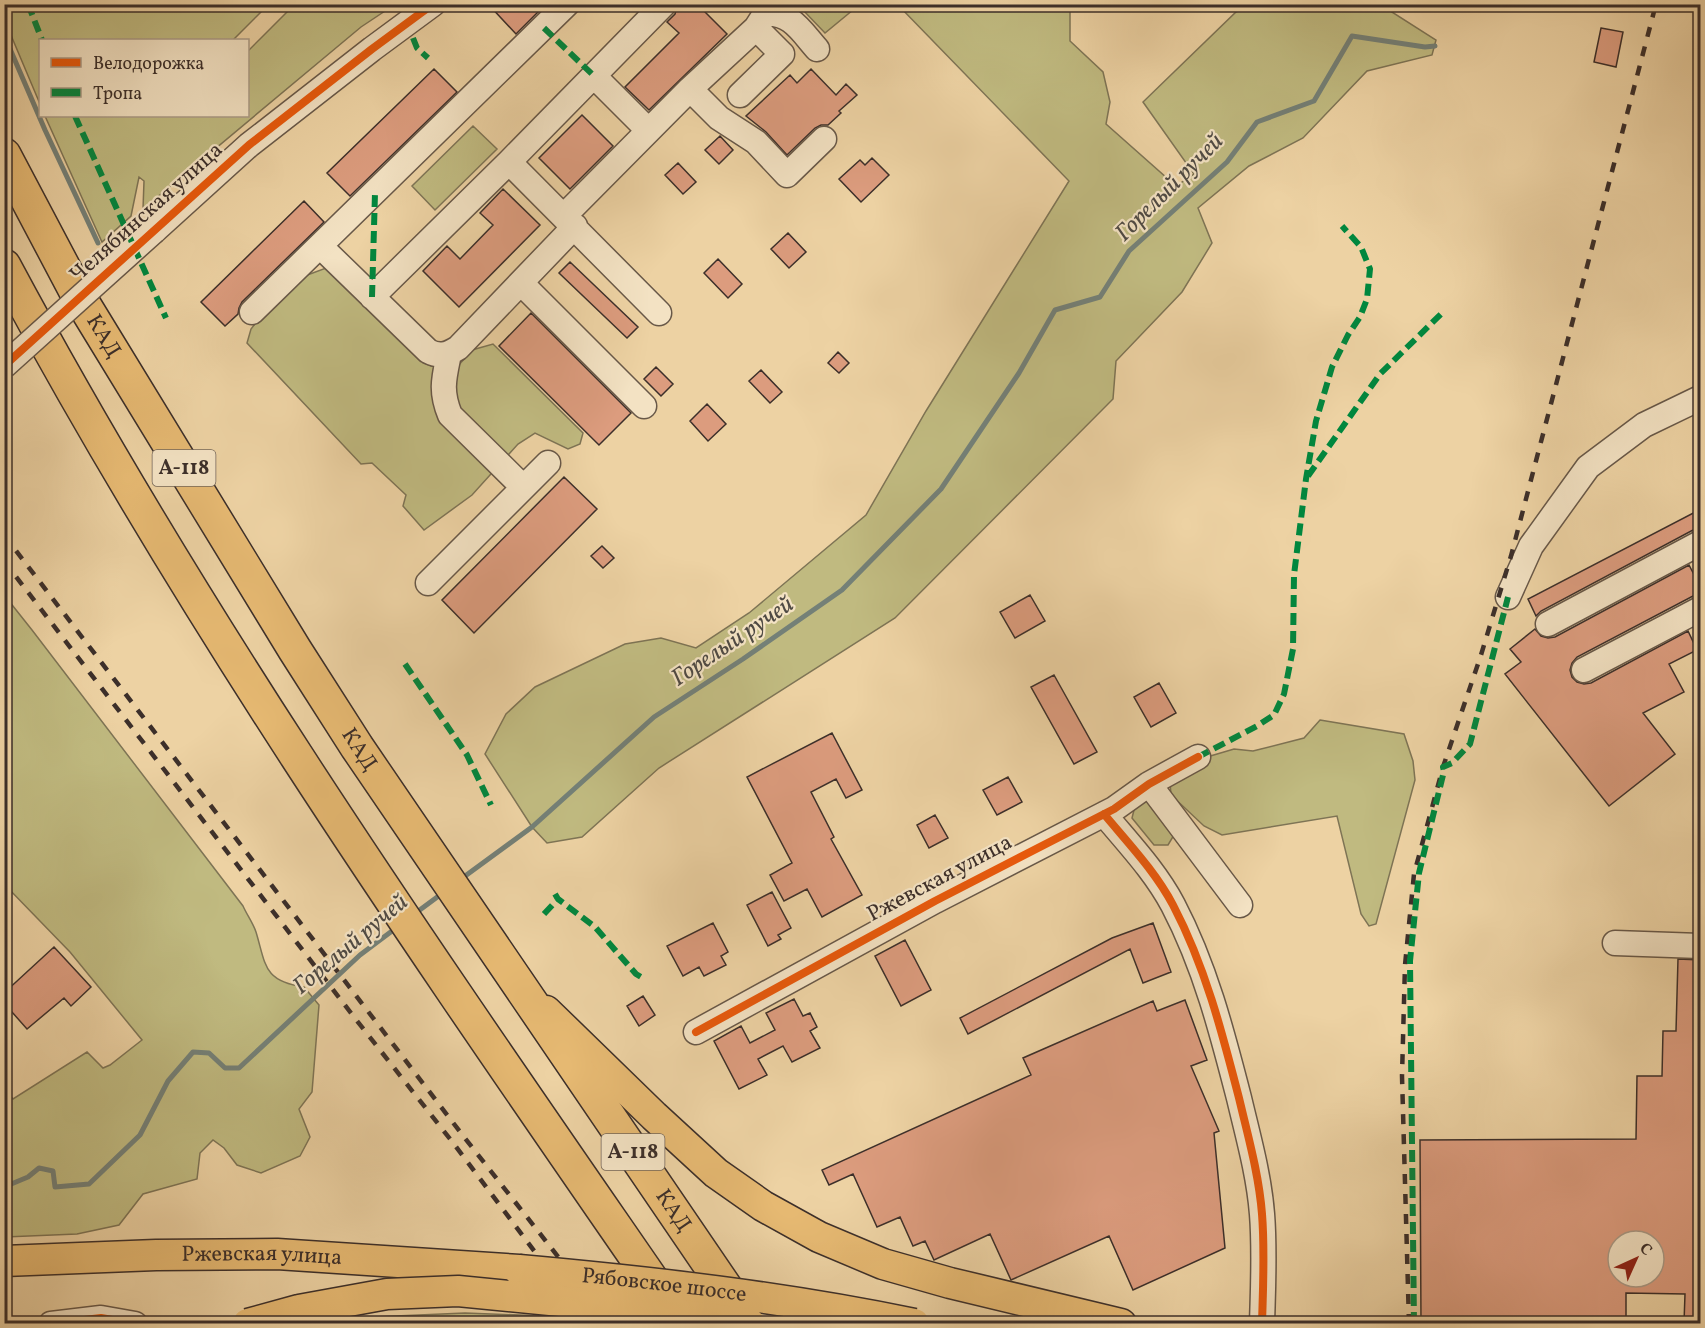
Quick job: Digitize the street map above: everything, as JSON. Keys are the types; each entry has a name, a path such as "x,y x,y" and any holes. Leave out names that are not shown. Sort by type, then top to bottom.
{"highway":[{"name":"КАД","path":"4,154 78,295 289,640 376,775 750,1323"},
{"name":"А-118","path":"4,266 144,513 308,773 471,1017 682,1323"}],"main road":[{"path":"516,981 654,1116 716,1173 763,1206 819,1237 883,1264 950,1283 1121,1323"},
{"name":"Ржевская улица","path":"4,1261 156,1255 277,1254 519,1269"},
{"name":"Рябовское шоссе","path":"519,1269 745,1294 914,1323"},
{"name":"Рябовское шоссе","path":"248,1323 299,1310 387,1294 458,1291 632,1308 750,1323"}],"street":[{"name":"Челябинская улица","path":"4,366 249,145 434,4"},
{"path":"252,312 567,4"},
{"path":"372,297 664,4"},
{"path":"320,246 428,351 436,355 449,354 458,348 521,283 569,221 648,130 762,15 776,13 788,17 817,49"},
{"path":"740,95 782,54 762,15"},
{"path":"594,76 648,130"},
{"path":"690,89 719,118 756,142 787,175 824,139"},
{"path":"509,162 659,313"},
{"path":"521,283 644,406"},
{"path":"449,354 442,385 444,401 450,415 523,487"},
{"path":"1508,597 1531,546 1588,467 1644,425 1701,398"},
{"path":"428,583 548,463"},
{"path":"1548,624 1701,543"},
{"path":"1584,670 1701,609"},
{"name":"Ржевская улица","path":"696,1032 935,901 1104,814 1149,784 1198,757"},
{"path":"1149,784 1240,904"},
{"path":"1104,814 1145,862 1172,903 1200,962 1226,1047 1253,1156 1262,1213 1264,1258 1262,1323"},
{"path":"1616,943 1701,946"},
{"path":"51,1323 101,1318 135,1323"}],"shaded area":[{"path":"5,4 268,5 234,39 39,39 39,102 5,21"},
{"path":"295,4 394,5 361,27 143,209 144,181 139,177 131,216 102,242 45,117 249,117 249,50"},
{"path":"802,4 859,5 825,33 802,9"},
{"path":"898,5 1072,5 1070,8 1070,41 1103,72 1110,102 1106,124 1176,186 1194,174 1143,102 1236,12 1251,5 1381,5 1436,40 1432,55 1367,71 1303,138 1249,166 1198,208 1212,243 1182,292 1116,361 1113,399 895,618 659,768 582,837 547,843 532,827 485,754 506,714 535,687 625,644 661,638 696,648 749,613 866,515 926,411 1069,181"},
{"path":"473,126 497,149 435,210 412,186"},
{"path":"326,268 421,356 423,363 440,369 457,367 472,350 493,344 583,433 580,444 568,449 535,433 518,444 472,495 424,530 403,506 406,495 372,463 361,464 247,343 251,329 258,320 302,277"},
{"path":"5,596 243,906 255,929 268,970 281,981 304,987 319,1005 312,1092 299,1109 310,1137 300,1156 261,1173 237,1165 224,1148 213,1140 200,1153 197,1179 143,1194 119,1225 77,1234 5,1237 5,1090 13,1099 87,1052 103,1068 142,1040 70,952 5,885 4,803 8,799 4,795"},
{"path":"1320,720 1404,734 1413,761 1415,780 1376,924 1369,926 1361,914 1337,816 1222,835 1204,826 1171,795 1170,782 1207,757 1234,749 1253,751 1304,738"},
{"path":"1145,798 1174,835 1168,845 1154,845 1132,818 1135,806"},
{"path":"465,1313 546,1316 551,1323 372,1323 373,1317"}],"building":[{"path":"488,4 546,4 516,34"},
{"path":"678,4 697,4 727,34 649,110 625,87 679,33 667,22 675,14"},
{"path":"1601,28 1623,32 1616,67 1594,62"},
{"path":"434,69 457,92 350,196 327,173"},
{"path":"811,69 836,95 846,84 857,95 839,111 841,113 828,125 815,128 787,155 766,132 746,116 790,75 797,83"},
{"path":"582,115 613,146 570,189 539,158"},
{"path":"720,136 733,150 719,164 705,150"},
{"path":"872,158 889,175 861,202 839,179 860,160 865,165"},
{"path":"678,163 696,182 683,194 665,175"},
{"path":"503,189 540,225 459,307 423,271 447,246 460,259 493,225 480,213"},
{"path":"304,201 324,222 242,302 238,314 225,326 201,302"},
{"path":"788,233 806,252 789,268 771,249"},
{"path":"718,259 742,284 728,298 704,273"},
{"path":"570,262 638,327 627,338 559,273"},
{"path":"531,313 631,413 599,445 499,346"},
{"path":"838,352 849,363 839,373 828,363"},
{"path":"656,367 673,384 661,396 644,379"},
{"path":"761,370 782,392 770,403 749,381"},
{"path":"707,404 726,424 708,441 690,421"},
{"path":"564,477 597,509 474,633 442,600"},
{"path":"1701,509 1701,529 1693,530 1541,611 1536,616 1528,599"},
{"path":"602,546 614,558 603,568 591,556"},
{"path":"1689,565 1701,588 1701,595 1693,596 1577,657 1572,663 1570,670 1572,677 1584,684 1591,683 1688,631 1697,650 1669,664 1684,692 1643,713 1675,754 1609,806 1505,674 1521,662 1510,649 1535,629 1541,636 1555,637"},
{"path":"1030,595 1045,621 1015,638 1000,612"},
{"path":"1054,675 1097,752 1074,764 1031,687"},
{"path":"1159,683 1176,713 1151,727 1134,697"},
{"path":"832,733 862,790 846,798 836,779 811,792 834,837 831,839 862,895 822,917 807,889 784,901 770,875 792,863 747,777"},
{"path":"1008,777 1022,802 997,815 983,790"},
{"path":"935,815 948,838 929,848 917,825"},
{"path":"772,892 791,928 778,935 781,939 768,946 747,905"},
{"path":"713,923 728,952 721,956 726,965 704,976 699,967 683,976 667,946"},
{"path":"1153,923 1171,972 1143,983 1130,949 968,1034 960,1018 1112,938"},
{"path":"905,940 931,990 901,1006 875,956"},
{"path":"54,947 91,987 71,1006 64,998 27,1029 4,1003 4,993"},
{"path":"1678,959 1701,960 1701,1323 1684,1323 1685,1294 1626,1293 1626,1323 1421,1323 1420,1140 1636,1139 1637,1076 1662,1076 1663,1031 1676,1031"},
{"path":"643,996 655,1015 639,1026 627,1006"},
{"path":"794,999 803,1016 810,1013 817,1027 810,1031 820,1048 792,1062 783,1046 758,1059 767,1075 739,1089 714,1041 741,1026 750,1043 775,1030 766,1013"},
{"path":"1185,1000 1207,1060 1191,1066 1219,1131 1214,1133 1225,1248 1133,1290 1109,1236 1011,1280 990,1234 934,1260 925,1241 913,1246 900,1217 877,1227 853,1174 829,1185 822,1170 1031,1075 1023,1058 1153,1001 1157,1011"}],"waterway":[{"path":"4,35 39,116"},
{"name":"Горелый ручей","path":"461,879 532,827 654,717 842,590 941,489 1019,373 1055,310 1100,297 1129,251 1227,162 1257,122 1314,101 1352,36 1425,47 1435,46"},
{"path":"39,117 98,243"},
{"name":"Горелый ручей","path":"413,915 444,892"},
{"name":"Горелый ручей","path":"4,1187 28,1177 39,1168 53,1171 55,1187 89,1184 140,1135 168,1081 193,1052 209,1053 225,1068 239,1068 360,955 396,928"}],"railway":[{"path":"1409,1324 1402,1076 1405,965 1414,874 1443,767 1481,655 1511,556 1656,4"},
{"path":"4,535 464,1137 611,1324"},
{"path":"4,561 454,1144 589,1324"}],"marked path":[{"path":"28,4 42,39"},
{"path":"544,28 594,76"},
{"path":"413,38 417,48 428,58"},
{"path":"75,117 166,318"},
{"path":"372,297 375,193"},
{"path":"1198,757 1274,715 1284,694 1293,649 1294,575 1316,421 1332,367 1360,317 1367,299 1370,269 1361,247 1342,226"},
{"path":"1308,476 1380,374 1442,313"},
{"path":"1414,1324 1410,961 1419,873 1444,771 1443,767 1452,763 1470,744 1508,597"},
{"path":"405,664 467,755 491,805"},
{"path":"555,894 558,899 595,927 641,977"},
{"path":"544,914 558,899"}],"cycle path":[{"path":"4,366 249,145 433,4"},
{"path":"696,1032 935,901 1114,809 1149,784 1198,757"},
{"path":"1104,814 1141,858 1173,905 1212,1000 1239,1098 1258,1185 1262,1214 1264,1269 1262,1324"},
{"path":"51,1324 101,1318 135,1324"}]}
